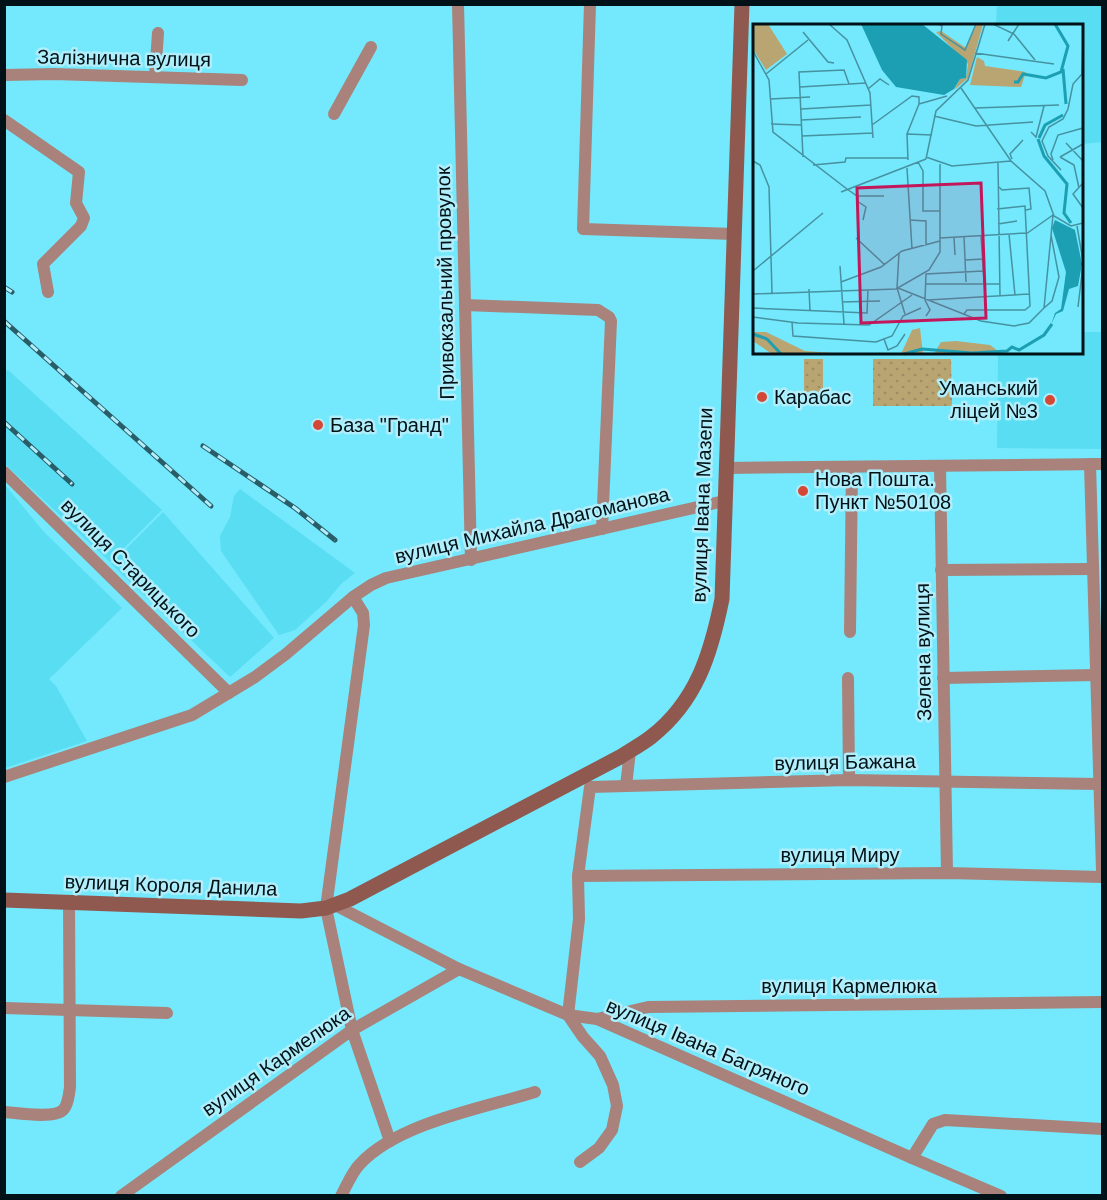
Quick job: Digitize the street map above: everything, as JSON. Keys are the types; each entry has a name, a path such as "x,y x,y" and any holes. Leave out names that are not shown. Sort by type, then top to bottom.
{"main road":[{"name":"вулиця Івана Мазепи","path":"330,907 630,751 652,736 680,708 699,680 714,640 722,599 742,4"},
{"name":"вулиця Короля Данила","path":"4,900 301,911 330,907"}],"street":[{"name":"Привокзальний провулок","path":"458,4 471,560"},
{"path":"590,4 583,229 734,234"},
{"path":"155,76 158,33"},
{"path":"334,114 371,47"},
{"name":"Залізнична вулиця","path":"5,77 54,74 242,80"},
{"path":"4,120 79,172 76,203 84,218 81,226 43,264 48,292"},
{"path":"465,305 598,310 609,317 611,321 602,529"},
{"path":"725,468 1096,464 1093,569 1102,871"},
{"name":"Зелена вулиця","path":"940,466 947,873"},
{"path":"850,632 852,467"},
{"name":"вулиця Старицького","path":"4,472 229,693"},
{"name":"вулиця Михайла Драгоманова","path":"4,777 192,715 255,677 353,597 370,585 386,578 724,501"},
{"path":"941,570 1093,569"},
{"path":"353,597 363,613 364,626 330,907 352,1030 390,1141"},
{"path":"943,678 1096,675"},
{"path":"848,678 849,780"},
{"path":"626,786 630,751"},
{"name":"вулиця Бажана","path":"578,876 590,787 849,780 1100,784"},
{"name":"вулиця Миру","path":"578,876 947,873 1102,877"},
{"path":"578,876 579,919 568,1015 600,1056 613,1085 617,1106 612,1130 599,1148 580,1162"},
{"path":"4,1112 56,1114 64,1110 70,1087 69,903"},
{"name":"вулиця Івана Багряного","path":"330,907 459,969 568,1015 597,1019 1001,1196"},
{"name":"вулиця Кармелюка","path":"121,1196 352,1030 459,969"},
{"name":"вулиця Кармелюка","path":"597,1019 648,1007 1102,1002"},
{"path":"4,1008 167,1013"},
{"path":"341,1196 358,1166 390,1141 419,1126 535,1092"},
{"path":"912,1158 933,1124 945,1120 1102,1129"}],"shaded area":[{"path":"997,5 1102,5 1102,142 1083,144 1083,24 996,24"},
{"name":"Уманський ліцей №3","path":"1083,332 1102,332 1102,449 997,448 998,354 1083,354"},
{"path":"804,359 823,359 823,404 804,404"},
{"path":"873,359 951,359 952,406 873,406"},
{"path":"8,370 162,510 110,562 5,464 4,373"},
{"path":"5,485 44,532 122,608 49,679 56,686 87,741 5,768"},
{"path":"240,489 355,573 295,630 279,635 221,551 220,536 230,517 234,496"},
{"path":"163,512 274,638 230,677 111,564"}],"railway":[{"path":"4,287 12,292"},
{"path":"4,321 211,506"},
{"path":"4,422 72,484"},
{"path":"203,446 295,508 335,540"}],"place":[{"name":"Карабас","path":"762,397"},
{"name":"Уманський ліцей №3","path":"1050,400"},
{"name":"База \"Гранд\"","path":"318,425"},
{"name":"Нова Пошта. Пункт №50108","path":"803,491"}]}
